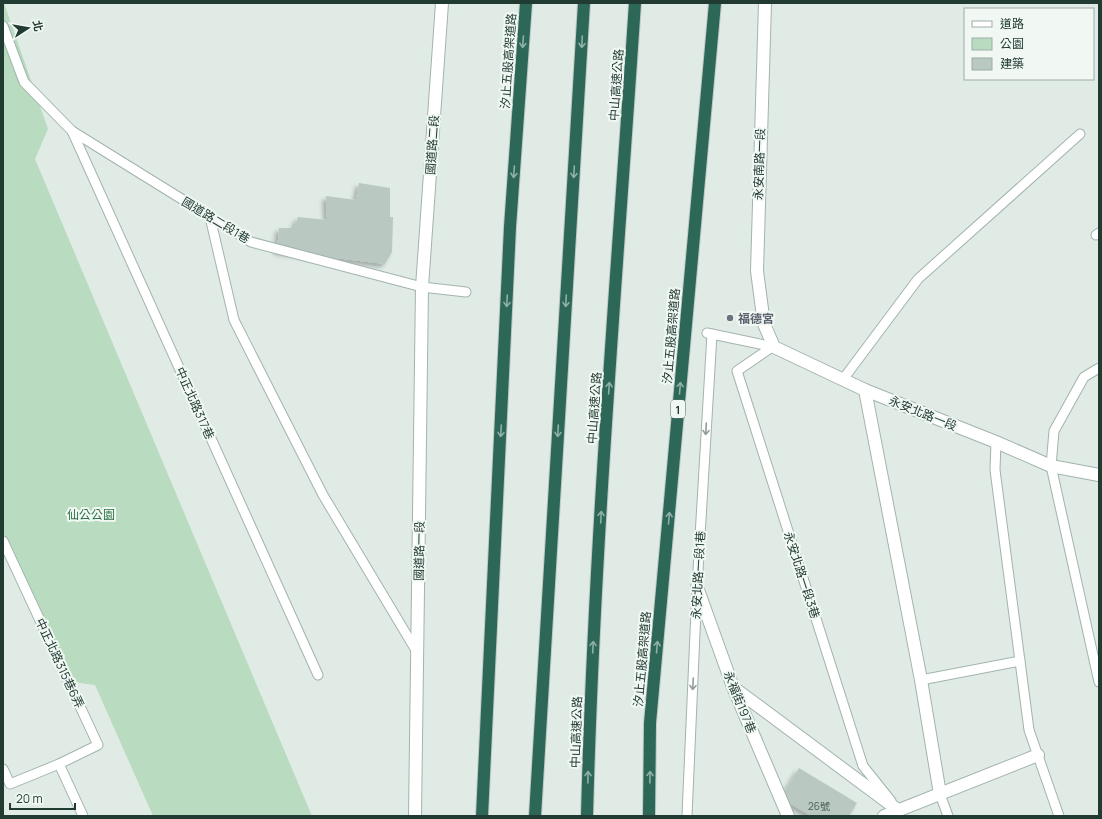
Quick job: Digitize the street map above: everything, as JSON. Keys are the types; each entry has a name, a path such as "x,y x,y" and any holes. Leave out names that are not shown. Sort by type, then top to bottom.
{"highway":[{"name":"汐止五股高架道路","path":"482,816 510,227 526,3"},
{"path":"535,816 584,3"},
{"name":"中山高速公路","path":"587,816 590,699 602,492 635,3"},
{"name":"汐止五股高架道路","path":"649,816 650,723 714,3"}],"street":[{"name":"國道路二段","path":"422,286 442,3"},
{"name":"永安南路一段","path":"765,3 757,271 764,324 773,347"},
{"name":"國道路一段","path":"415,816 422,286"},
{"name":"永安北路一段","path":"773,347 844,378 865,390 996,442 1051,466 1099,475"},
{"path":"865,390 921,680 940,794"},
{"name":"永福街197巷","path":"697,587 733,687 788,816"},
{"path":"733,687 898,810"},
{"path":"884,816 1038,755"}],"lane":[{"path":"3,26 24,82 72,130"},
{"name":"國道路二段1巷","path":"72,130 252,242 422,286 466,292"},
{"name":"中正北路317巷","path":"72,130 318,675"},
{"path":"844,378 918,279 1080,134"},
{"path":"210,217 234,320 323,495 417,652"},
{"name":"永安北路一段1巷","path":"687,816 709,334 773,347"},
{"name":"永安北路一段3巷","path":"773,347 737,370 863,766 898,810"},
{"path":"1099,368 1084,377 1054,431 1051,466 1099,682"},
{"path":"996,442 995,470 1030,730 1059,816"},
{"name":"中正北路315巷6弄","path":"3,541 98,745 59,764 10,784 3,769"},
{"path":"921,680 1020,661"},
{"path":"59,764 83,816"},
{"path":"940,794 948,816"}],"green space":[{"name":"仙公公園","path":"3,3 48,129 35,159 312,816 153,816 95,685 73,682 3,532"}],"building":[{"path":"359,183 390,188 390,217 393,217 392,252 385,264 277,251 279,228 294,228 298,217 327,220 326,196 356,200"},
{"path":"799,768 857,803 849,816 811,816 781,798"}],"place":[{"name":"福德宮","path":"730,318"}]}
